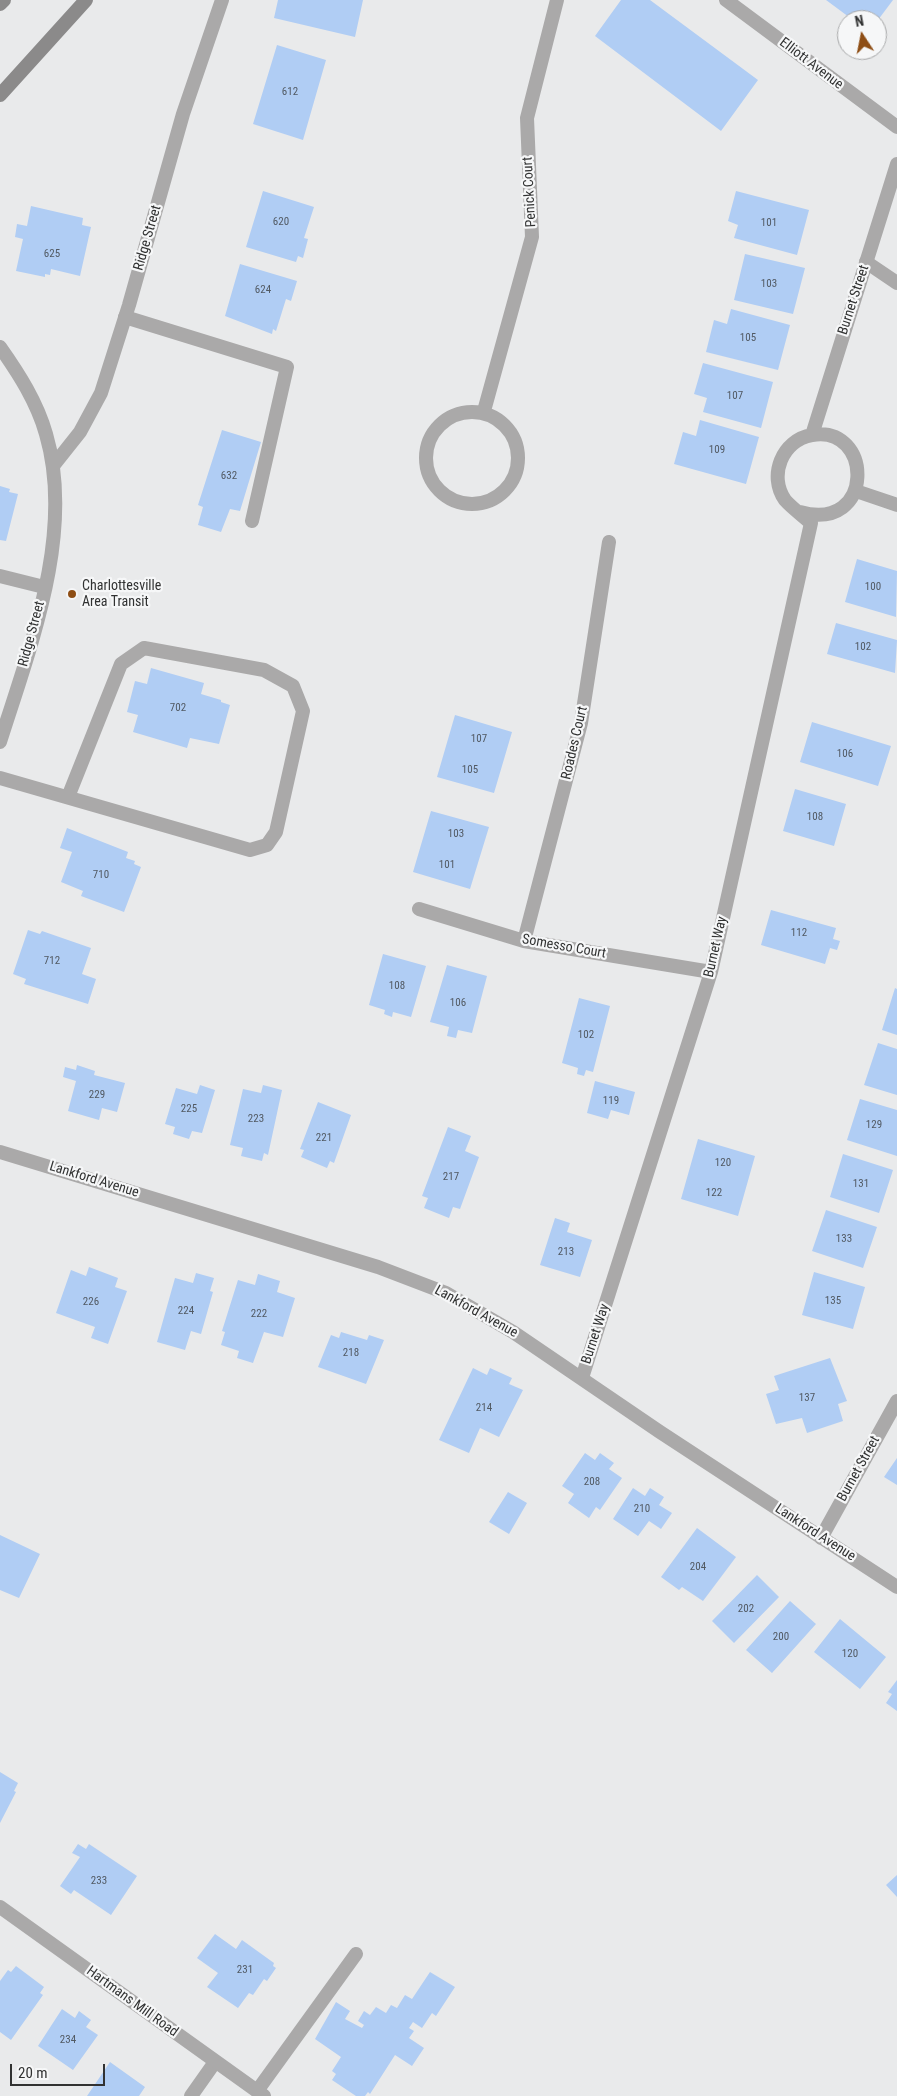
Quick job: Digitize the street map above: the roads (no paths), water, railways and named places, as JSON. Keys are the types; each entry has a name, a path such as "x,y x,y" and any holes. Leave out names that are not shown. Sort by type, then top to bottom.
{"main road":[{"path":"0,4 4,0"},
{"path":"0,95 86,0"}],"street":[{"name":"Ridge Street","path":"53,466 80,432 101,393 125,317 183,114 222,0"},
{"name":"Penick Court","path":"484,411 532,237 527,118 557,0"},
{"name":"Elliott Avenue","path":"726,0 897,127"},
{"name":"Burnet Street","path":"812,435 897,164"},
{"path":"866,262 897,283"},
{"path":"125,317 287,367 252,521"},
{"name":"Ridge Street","path":"0,347 26,385 46,433 53,466 56,512 53,546 31,642 0,742"},
{"path":"484,411 497,418 510,430 518,447 518,465 512,482 500,496 483,503 465,504 448,498 435,486 427,469 426,450 433,434 445,420 462,413 484,411"},
{"path":"812,435 826,435 840,441 850,450 857,463 859,478 856,491 846,505 832,514 815,516 800,512 786,501 778,486 778,468 783,453 796,441 812,435"},
{"path":"856,491 897,505"},
{"name":"Burnet Way","path":"582,1378 711,972 811,523 800,512"},
{"name":"Roades Court","path":"524,941 581,723 609,542"},
{"path":"0,576 44,587"},
{"path":"0,778 250,850 267,845 276,832 304,711 293,686 264,670 144,648 121,664 68,797"},
{"name":"Somesso Court","path":"419,909 524,941 711,972"},
{"name":"Lankford Avenue","path":"0,1152 378,1267 446,1293 513,1332 660,1432 897,1587"},
{"name":"Burnet Street","path":"821,1538 897,1401"},
{"name":"Hartmans Mill Road","path":"0,1907 260,2094"},
{"path":"260,2094 356,1954"},
{"path":"191,2096 215,2062"}],"place":[{"name":"Charlottesville Area Transit","path":"72,594"}]}
